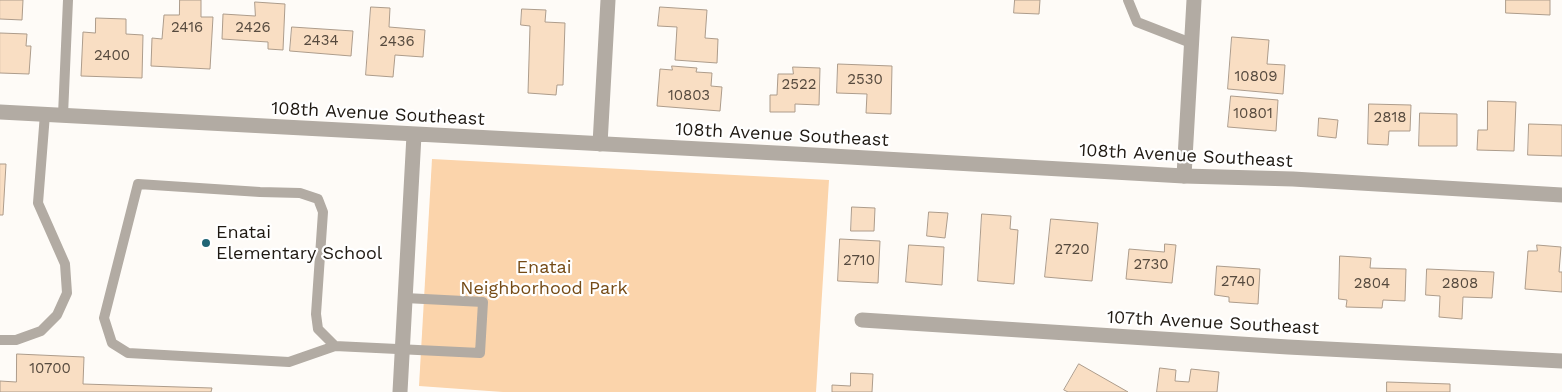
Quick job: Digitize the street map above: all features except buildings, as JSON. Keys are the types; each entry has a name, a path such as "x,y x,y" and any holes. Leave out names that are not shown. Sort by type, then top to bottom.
{"street":[{"path":"600,144 608,0"},
{"path":"1184,176 1194,0"},
{"name":"108th Avenue Southeast","path":"0,112 1184,176 1293,179 1562,195"},
{"path":"400,392 414,135"},
{"name":"107th Avenue Southeast","path":"862,320 1288,347 1562,360"}],"lane":[{"path":"63,115 68,0"},
{"path":"1128,0 1138,22 1191,43"},
{"path":"0,340 16,340 41,331 57,315 67,293 65,264 38,203 45,114"},
{"path":"335,346 318,329 316,314 323,212 318,198 300,193 138,184 104,318 112,343 128,353 289,362 335,346 480,353 483,302 405,298"}],"green space":[{"name":"Enatai Neighborhood Park","path":"432,159 829,180 816,392 503,392 419,386"}],"place":[{"name":"Enatai Elementary School","path":"206,243"}]}
